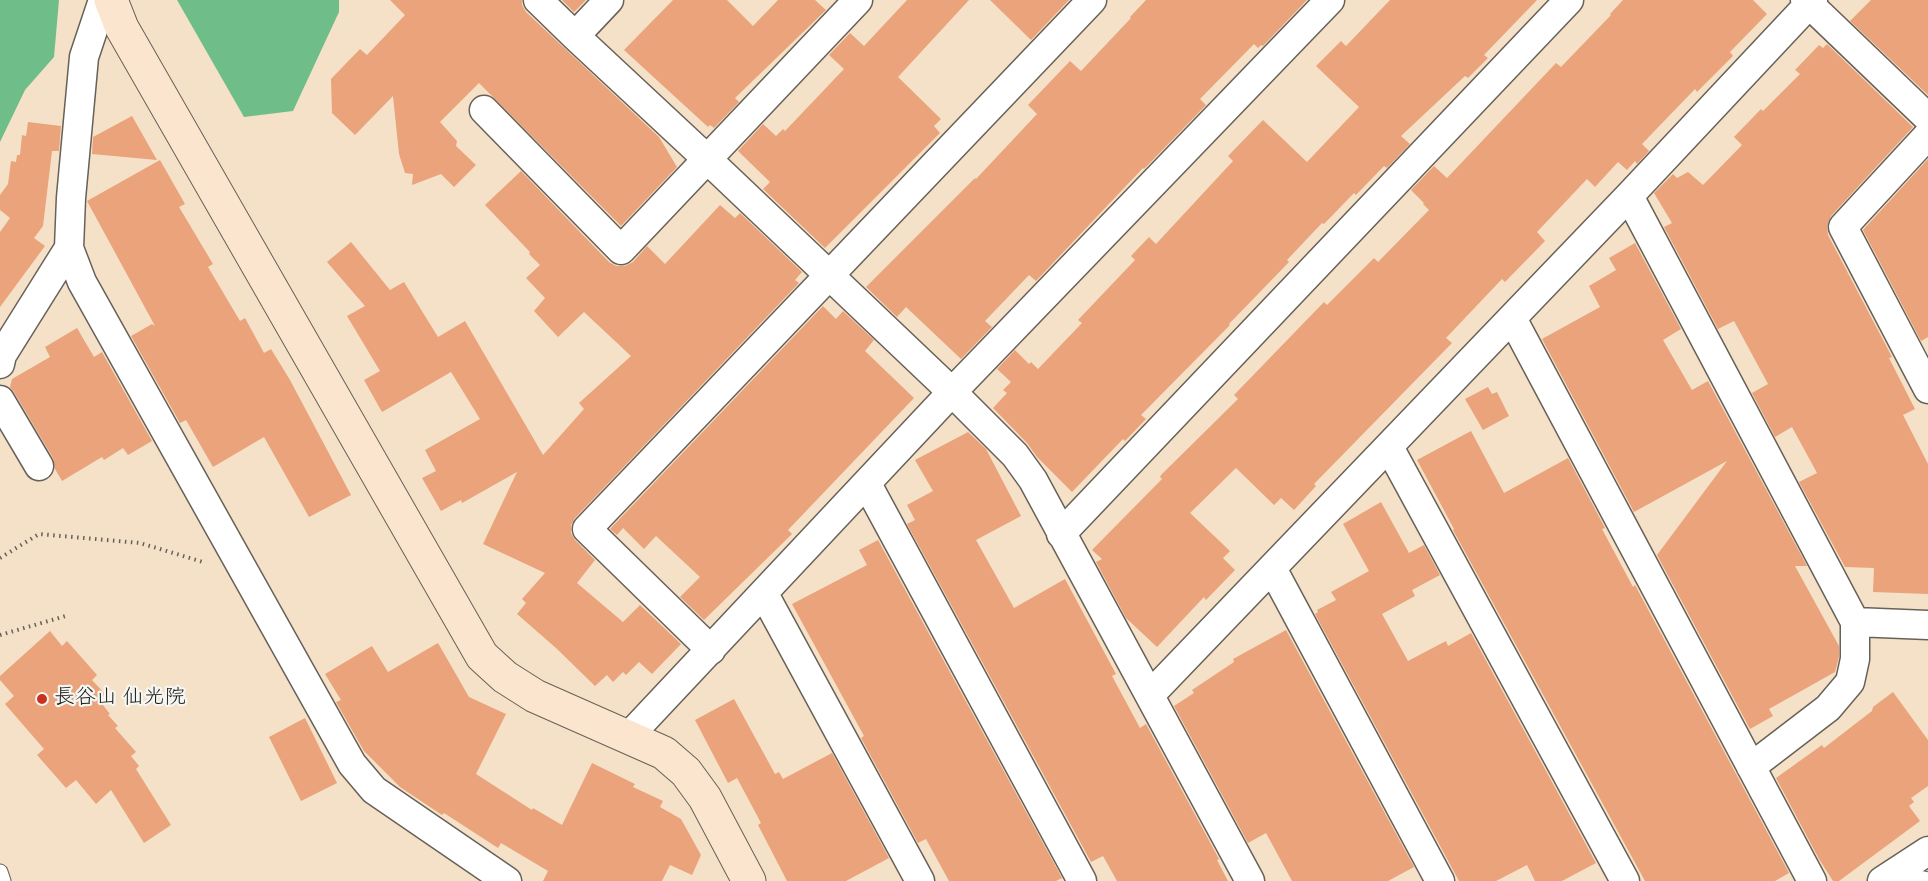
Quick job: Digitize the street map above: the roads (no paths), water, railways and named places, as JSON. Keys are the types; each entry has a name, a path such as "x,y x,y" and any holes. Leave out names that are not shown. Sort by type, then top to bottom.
{"street":[{"path":"103,0 84,57 71,198 69,248 82,282 352,764 374,790 507,881"},
{"path":"111,0 122,28 482,656 505,677 536,696 664,753 686,772 705,798 749,881"},
{"path":"538,0 829,274 1015,455 1033,480 1250,881"},
{"path":"575,36 609,0"},
{"path":"484,110 621,250 858,0"},
{"path":"711,650 586,529 1092,0"},
{"path":"628,737 952,392 1330,0"},
{"path":"1061,534 1569,0"},
{"path":"1150,695 1629,196 1809,1 1928,118"},
{"path":"1928,135 1843,227 1928,388"},
{"path":"1629,196 1855,622 1855,659 1850,682 1828,708 1751,767"},
{"path":"0,364 2,355 69,248"},
{"path":"1512,318 1812,881"},
{"path":"0,400 39,466"},
{"path":"1389,447 1625,881"},
{"path":"867,484 1082,881"},
{"path":"1272,568 1440,881"},
{"path":"764,594 920,881"},
{"path":"1855,622 1928,625"},
{"path":"1889,877 1928,851"}],"lane":[{"path":"0,872 3,881"},
{"path":"1889,877 1928,880"}],"place":[{"name":"長谷山 仙光院","path":"42,699"}]}
